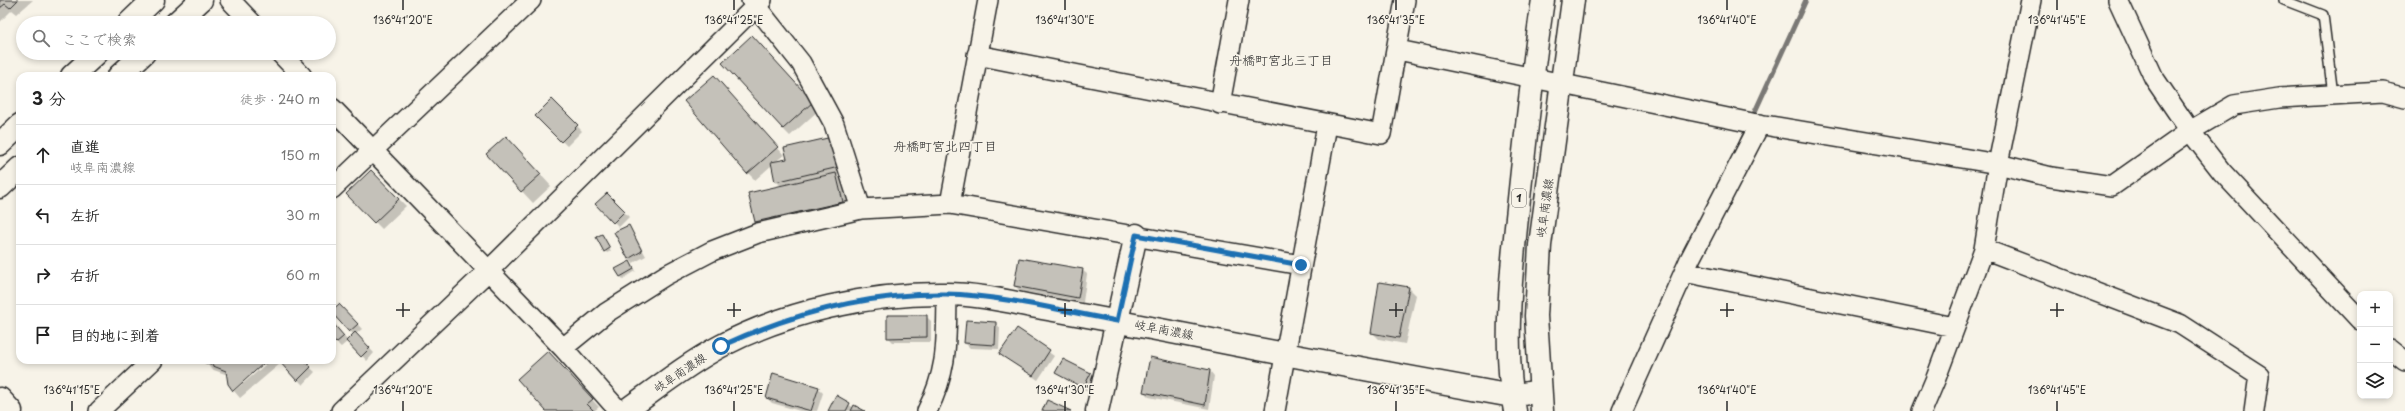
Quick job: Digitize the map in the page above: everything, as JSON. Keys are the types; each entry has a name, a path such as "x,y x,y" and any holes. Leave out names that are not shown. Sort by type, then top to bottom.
{"main road":[{"path":"136,16 153,0"},
{"path":"184,16 201,0"},
{"name":"1","path":"1514,404 1509,318 1511,288 1532,76 1543,0"},
{"name":"岐阜南濃線","path":"625,411 688,366 721,346 761,328 840,305 912,295 947,294 991,298 1117,321 1514,404 1541,401 1536,316 1540,252 1573,0"},
{"path":"76,72 89,60"},
{"path":"123,72 136,60"},
{"path":"0,144 16,129"},
{"path":"0,187 16,172"},
{"path":"1097,411 1136,235"},
{"path":"0,400 11,411"}],"street":[{"path":"230,0 245,16"},
{"path":"336,185 532,0"},
{"path":"950,204 988,0"},
{"path":"1220,104 1239,0"},
{"path":"978,55 1327,125 1381,134 1398,50 1405,0"},
{"path":"1922,411 1936,378 1984,249 1998,164 2031,0"},
{"path":"2118,0 2154,78 2190,131 2222,172 2357,317"},
{"path":"341,411 489,270 756,2 801,63 834,124 861,209"},
{"path":"1398,50 1532,76 1756,123 1998,164 2051,177 2112,186 2190,131 2234,105 2279,98 2383,92 2405,98"},
{"path":"287,60 298,72"},
{"path":"336,112 563,348 619,411"},
{"path":"1622,411 1684,272 1756,123"},
{"path":"1274,411 1327,125"},
{"path":"563,348 606,313 666,275 712,251 758,233 861,209 950,204 1136,235 1301,265"},
{"path":"1984,249 2180,324 2259,375 2254,411"},
{"path":"1684,272 1954,328"},
{"path":"927,411 938,390 945,362 947,294"},
{"path":"2393,351 2405,361"},
{"path":"99,411 148,364"}],"lane":[{"path":"2284,0 2323,16 2333,95"}],"building":[{"path":"0,0 18,0 10,8 5,4 0,8"},
{"path":"752,35 813,102 783,129 722,63"},
{"path":"714,75 778,147 747,174 684,101"},
{"path":"552,99 578,125 561,142 535,116"},
{"path":"506,136 541,174 521,192 486,154"},
{"path":"832,137 839,167 775,182 771,162 787,159 784,148"},
{"path":"371,170 399,199 374,223 346,194"},
{"path":"836,173 843,202 755,222 748,193"},
{"path":"607,193 625,211 613,223 595,204"},
{"path":"629,225 642,251 628,259 614,232"},
{"path":"602,234 610,248 604,252 596,237"},
{"path":"1019,258 1083,269 1078,298 1014,286"},
{"path":"630,261 634,269 620,277 615,269"},
{"path":"1379,282 1409,287 1399,338 1371,333"},
{"path":"339,304 358,324 349,332 336,317 336,307"},
{"path":"887,315 927,315 927,337 887,338"},
{"path":"966,320 996,322 995,345 964,343"},
{"path":"336,327 344,336 336,343"},
{"path":"1017,328 1050,350 1033,376 999,354"},
{"path":"355,332 370,348 361,357 346,341"},
{"path":"548,351 593,399 587,404 594,411 546,411 517,379"},
{"path":"1150,357 1210,370 1205,405 1143,392"},
{"path":"1063,359 1091,373 1083,388 1055,373"},
{"path":"208,364 263,364 233,391 228,384 226,371"},
{"path":"282,364 308,364 311,367 297,381"},
{"path":"773,373 819,387 811,411 766,398"},
{"path":"836,395 850,403 846,411 828,411"},
{"path":"1047,400 1071,411 1042,411"},
{"path":"854,405 865,411 851,411"}],"waterway":[{"path":"1742,140 1806,0"}],"district":[{"name":"舟橋町宮北三丁目","path":"1281,60"},
{"name":"舟橋町宮北四丁目","path":"945,146"}],"route":[{"path":"721,346 761,328 840,305 912,295 947,294 991,298 1117,321 1136,235 1301,265"}]}
